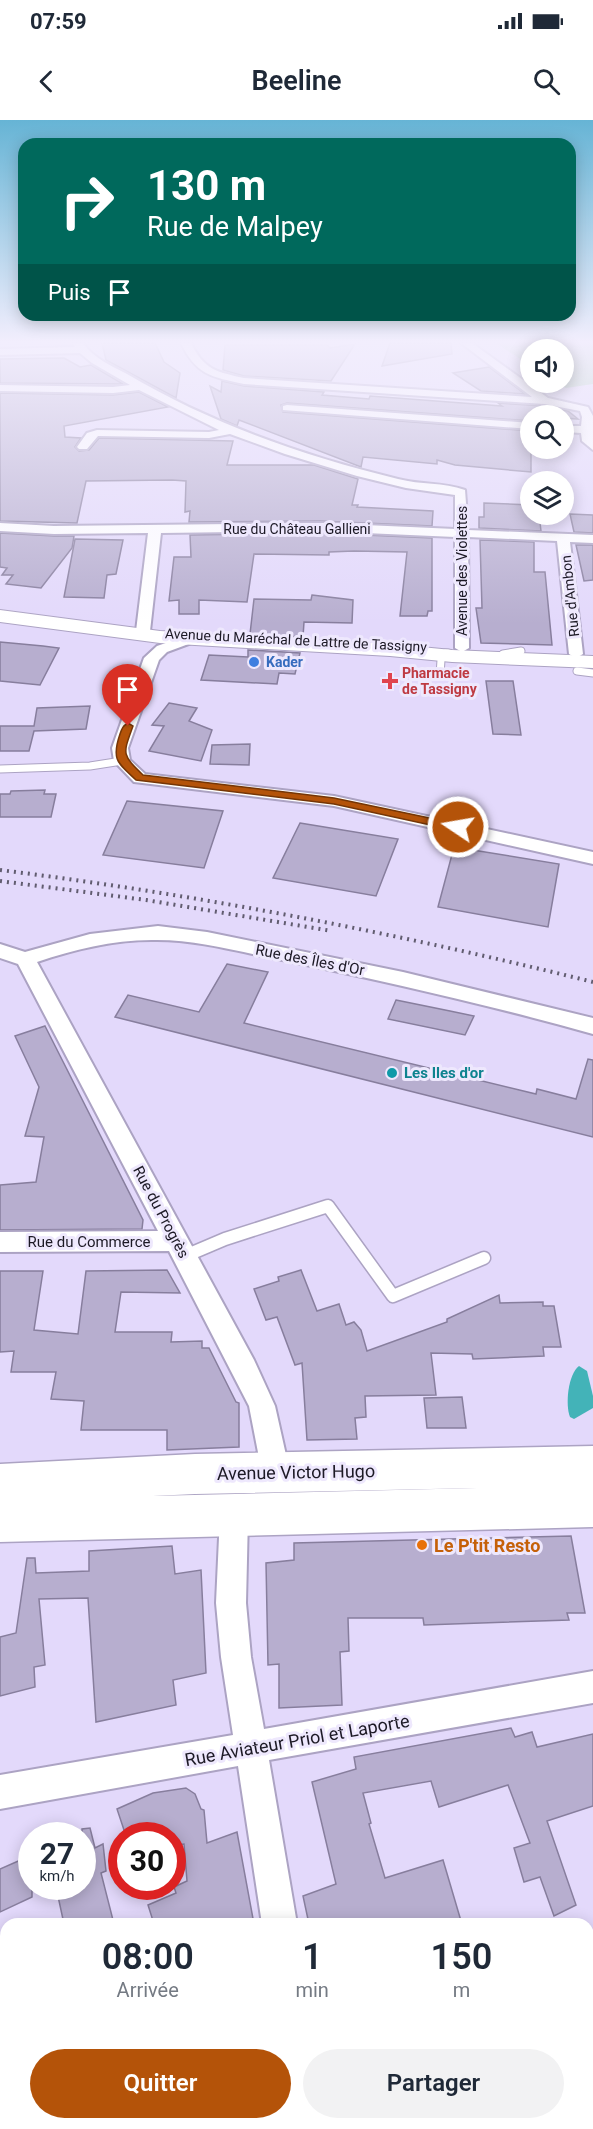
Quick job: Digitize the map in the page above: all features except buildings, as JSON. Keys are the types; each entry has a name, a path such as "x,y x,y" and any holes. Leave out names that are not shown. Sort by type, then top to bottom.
{"main road":[{"name":"Avenue du Maréchal de Lattre de Tassigny","path":"0,614 189,639 390,650 448,660 521,651 585,661"},
{"name":"Avenue du Maréchal de Lattre de Tassigny","path":"140,633 200,636 448,660 585,661"},
{"name":"Avenue Victor Hugo","path":"0,1484 276,1473 593,1466"},
{"path":"0,1521 593,1506"}],"street":[{"path":"83,447 90,437"},
{"name":"Avenue des Violettes","path":"245,437 332,466 403,485 452,489 461,493 461,533 448,660"},
{"name":"Rue du Château Gallieni","path":"0,527 54,530 321,527 593,539"},
{"path":"152,658 140,633 146,618 155,529"},
{"name":"Rue d'Ambon","path":"563,537 585,661"},
{"path":"189,639 162,649 152,658 120,748 122,761 140,778 334,801 593,858"},
{"name":"Rue des Îles d'Or","path":"7,952 120,935 159,933 196,937 483,996 593,1026"},
{"name":"Rue du Progrès","path":"7,952 181,1249 262,1406 276,1473"},
{"name":"Rue du Commerce","path":"0,1242 181,1249"},
{"path":"234,1516 231,1602 236,1657 279,1918"},
{"name":"Rue Aviateur Priol et Laporte","path":"0,1792 593,1687"}],"lane":[{"path":"585,661 593,673"},
{"path":"0,769 90,766 122,761"},
{"path":"181,1249 225,1239 328,1206 393,1296 484,1258"}],"shaded area":[{"path":"579,1366 587,1371 593,1396 593,1408 574,1419 568,1412 568,1398 572,1376"}],"railway":[{"path":"0,870 149,891 298,917 446,947 593,982"},
{"path":"0,881 146,900 332,931"}],"place":[{"name":"Kader","path":"254,662"},
{"name":"Pharmacie de Tassigny","path":"390,681"},
{"name":"Les Iles d'or","path":"392,1073"},
{"name":"Le P'tit Resto","path":"422,1545"}],"route":[{"path":"128,726 120,748 122,761 140,778 334,801 458,827"}]}
